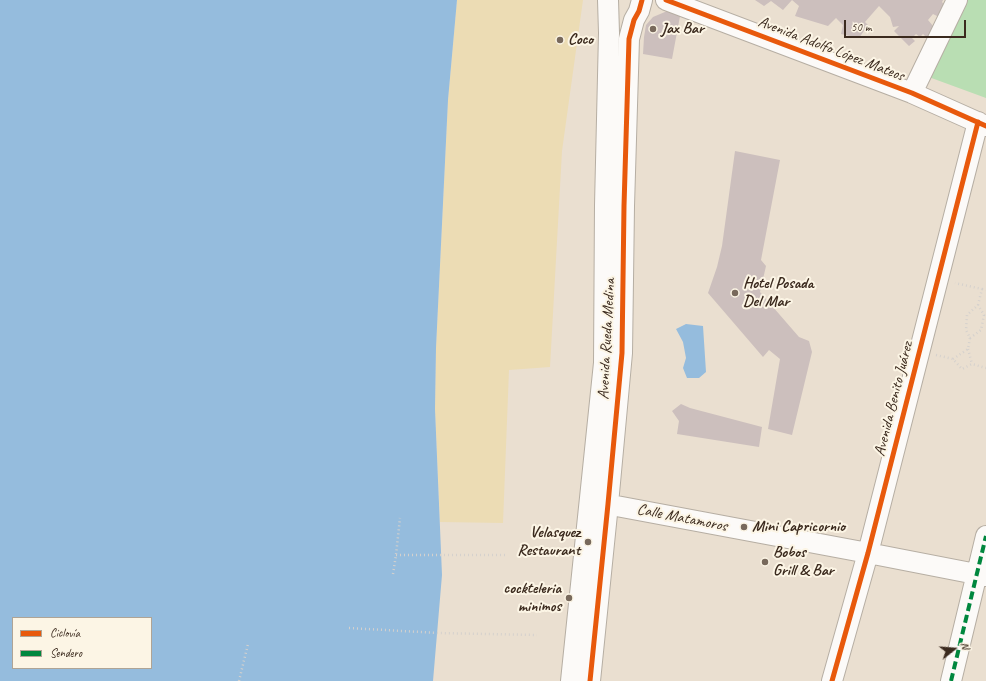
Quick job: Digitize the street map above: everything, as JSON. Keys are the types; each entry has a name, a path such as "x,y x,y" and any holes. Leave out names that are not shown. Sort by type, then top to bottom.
{"street":[{"name":"Avenida Rueda Medina","path":"571,681 622,353 614,205 608,0"},
{"path":"912,93 956,0"},
{"name":"Avenida Adolfo López Mateos","path":"641,5 668,1 912,93 982,124"},
{"name":"Avenida Rueda Medina","path":"614,205 629,39 634,20 641,5"},
{"name":"Avenida Benito Juárez","path":"832,681 868,553 938,279 982,124"},
{"name":"Avenida Rueda Medina","path":"590,681 599,503"},
{"name":"Calle Matamoros","path":"599,503 868,553 982,576"},
{"path":"950,681 982,576 986,536"}],"path":[{"path":"938,279 986,290"},
{"path":"972,364 968,349 970,338 966,330 967,315 978,305 982,289"},
{"path":"970,338 981,330 984,315 978,305"},
{"path":"953,359 968,349"},
{"path":"920,351 953,359 962,369 972,364 986,368"},
{"path":"393,574 400,518"},
{"path":"396,555 508,555"},
{"path":"349,628 438,633 536,635"},
{"path":"239,681 248,644"}],"green space":[{"path":"962,0 986,0 986,98 926,76"}],"sand":[{"path":"457,0 583,0 562,151 550,367 509,370 503,523 440,522 435,409 436,348 448,100"}],"water":[{"path":"0,0 457,0 448,100 436,348 435,409 442,575 433,681 0,681"},
{"path":"686,324 703,326 706,372 699,378 687,378 683,368 686,358 683,342 676,329"}],"building":[{"path":"755,0 792,0 783,10 771,1 764,6"},
{"path":"792,0 943,0 942,2 946,8 939,17 933,14 928,20 939,33 931,42 923,34 920,37 916,34 912,38 915,41 909,46 894,31 899,26 893,27 890,17 879,6 865,22 868,25 859,38 841,34 843,25 836,18 828,26 795,16 799,6"},
{"path":"672,9 681,11 672,59 643,54 646,25 653,17"},
{"name":"Hotel Posada Del Mar","path":"735,151 780,160 761,260 766,266 760,292 799,337 809,341 812,352 792,435 768,429 780,359 769,350 763,357 708,293 717,267 722,246"},
{"path":"681,404 690,408 762,427 759,447 677,434 679,421 672,411"}],"marked path":[{"path":"951,681 986,536"}],"cycle path":[{"path":"590,681 622,353 624,206 629,39 634,20 639,11 642,0"},
{"path":"666,0 912,93 986,126"},
{"path":"832,681 868,553 978,122"}],"place":[{"name":"Jax Bar","path":"653,29"},
{"name":"Coco","path":"560,40"},
{"name":"Hotel Posada Del Mar","path":"735,293"},
{"name":"Mini Capricornio","path":"744,527"},
{"name":"Velasquez Restaurant","path":"588,542"},
{"name":"Bobos Grill & Bar","path":"765,562"},
{"name":"cockteleria minimos","path":"569,598"}]}
